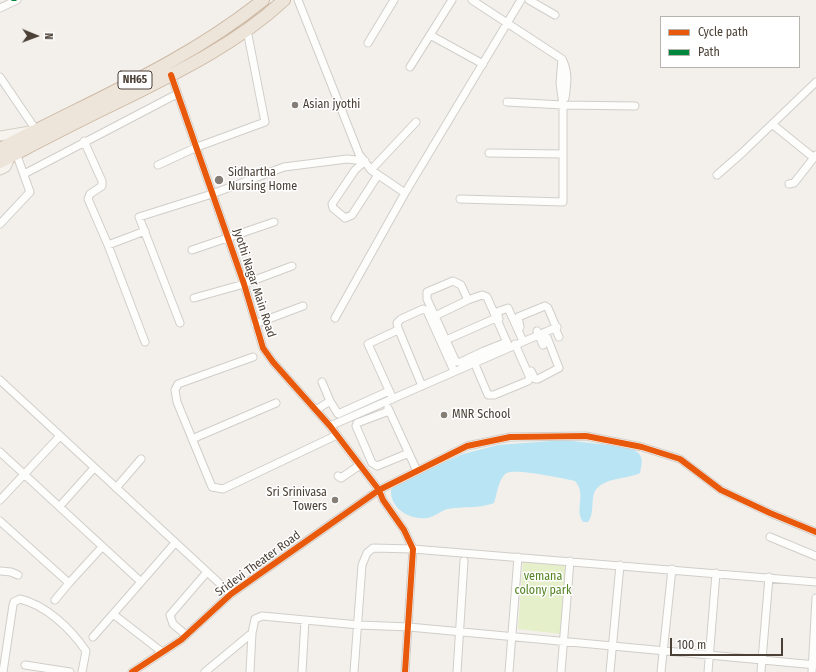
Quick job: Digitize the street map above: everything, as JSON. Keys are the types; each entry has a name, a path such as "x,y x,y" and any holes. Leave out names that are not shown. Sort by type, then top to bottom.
{"highway":[{"name":"NH65","path":"0,150 198,47 235,22 263,0"},
{"name":"NH65","path":"0,162 170,76 247,30 269,14 284,0"}],"street":[{"path":"0,8 15,0"},
{"path":"298,0 359,154 371,170 405,193"},
{"path":"368,44 394,0"},
{"path":"410,67 452,0"},
{"path":"460,199 563,202 564,105 560,84 562,59 508,22 472,0"},
{"path":"335,318 405,193 521,0"},
{"path":"529,0 555,15"},
{"path":"158,166 197,147 265,122 247,30"},
{"path":"430,35 483,64"},
{"name":"Jyothi Nagar Main Road","path":"170,76 197,147 244,284 263,348 330,426 379,490 383,500 404,530 413,549"},
{"path":"0,77 36,130 0,136"},
{"path":"717,174 816,82"},
{"path":"24,174 84,141 177,94"},
{"path":"507,102 564,105 635,106"},
{"path":"371,170 416,122"},
{"path":"772,124 815,156 794,183 789,184"},
{"path":"84,141 102,181 102,186 90,194 88,199 108,245 145,342"},
{"path":"489,153 563,154"},
{"path":"0,170 6,167 14,155 24,174 30,192 0,224"},
{"path":"180,323 139,217 212,194 284,167 347,159 364,161"},
{"path":"364,161 355,170 332,204 333,208 345,218 352,215 378,175"},
{"path":"192,250 274,222"},
{"path":"108,245 145,231"},
{"path":"194,298 244,284 292,266"},
{"path":"468,300 460,285 453,281 427,292 427,299 456,362 462,364 474,362 485,354"},
{"path":"435,316 468,300 482,295 487,297 496,318 517,342 535,379 540,379 559,368 540,332"},
{"path":"255,324 303,306"},
{"path":"474,362 488,395 494,395 528,381 530,378 517,342 517,320 519,317 546,306 556,326 559,337"},
{"path":"422,386 398,330 397,323 400,319 425,309 454,372"},
{"path":"446,340 496,318"},
{"path":"330,426 454,372 462,364 556,326"},
{"path":"393,399 368,344 398,330"},
{"path":"540,332 543,345"},
{"path":"253,357 178,384 175,390 177,402 209,484 216,489 223,490 337,435"},
{"path":"0,380 231,594"},
{"path":"322,382 330,402 338,414 389,391"},
{"path":"316,410 330,402"},
{"path":"385,402 417,471"},
{"path":"192,439 276,403"},
{"path":"389,411 357,423 372,463 377,466 409,453"},
{"path":"0,500 60,436"},
{"name":"Sridevi Theater Road","path":"132,672 186,635 231,594 379,490 467,446 510,436 586,436 642,447 680,459 721,490 770,513 816,532"},
{"path":"0,452 140,581"},
{"path":"116,488 142,459"},
{"path":"338,476 341,478 360,465"},
{"path":"60,506 94,468"},
{"path":"0,521 69,583"},
{"path":"770,536 816,556"},
{"path":"93,637 140,581 175,543"},
{"path":"55,600 102,547"},
{"path":"354,672 359,625 362,565 367,553 373,548 413,549 518,557 816,582"},
{"path":"405,672 413,549"},
{"path":"509,672 518,557"},
{"path":"457,672 464,561"},
{"path":"561,672 570,561"},
{"path":"610,672 620,565"},
{"path":"661,672 672,569"},
{"path":"0,571 11,572 18,575"},
{"path":"186,635 173,624 170,615 207,572"},
{"path":"708,672 716,573"},
{"path":"761,672 769,577"},
{"path":"250,672 252,633 255,619 262,616 359,625 409,627 663,651 710,654 814,667 816,598"},
{"path":"3,672 13,605 14,602 20,599 29,601 48,612 78,640 86,651 82,672"},
{"path":"113,614 162,652"},
{"path":"302,672 305,620"},
{"path":"205,672 252,633"},
{"path":"25,665 70,672"}],"green space":[{"name":"vemana colony park","path":"523,562 567,562 560,634 518,629"}],"water":[{"path":"564,440 626,447 639,453 642,459 640,473 612,480 599,486 595,491 592,514 588,522 583,522 581,517 580,491 575,481 527,473 510,472 505,474 499,484 494,503 488,505 447,509 427,518 420,518 407,515 402,512 394,502 391,490 397,483 463,454 498,445"}],"cycle path":[{"path":"171,75 244,284 263,348 273,362 330,426 379,490 383,500 404,530 413,549 405,672"},
{"path":"132,672 181,640 231,594 379,490 467,446 510,437 586,436 642,447 680,459 721,490 770,513 816,532"}],"place":[{"name":"Asian jyothi","path":"295,105"},
{"name":"Sidhartha Nursing Home","path":"219,180"},
{"name":"MNR School","path":"444,415"},
{"name":"Sri Srinivasa Towers","path":"335,500"}]}
